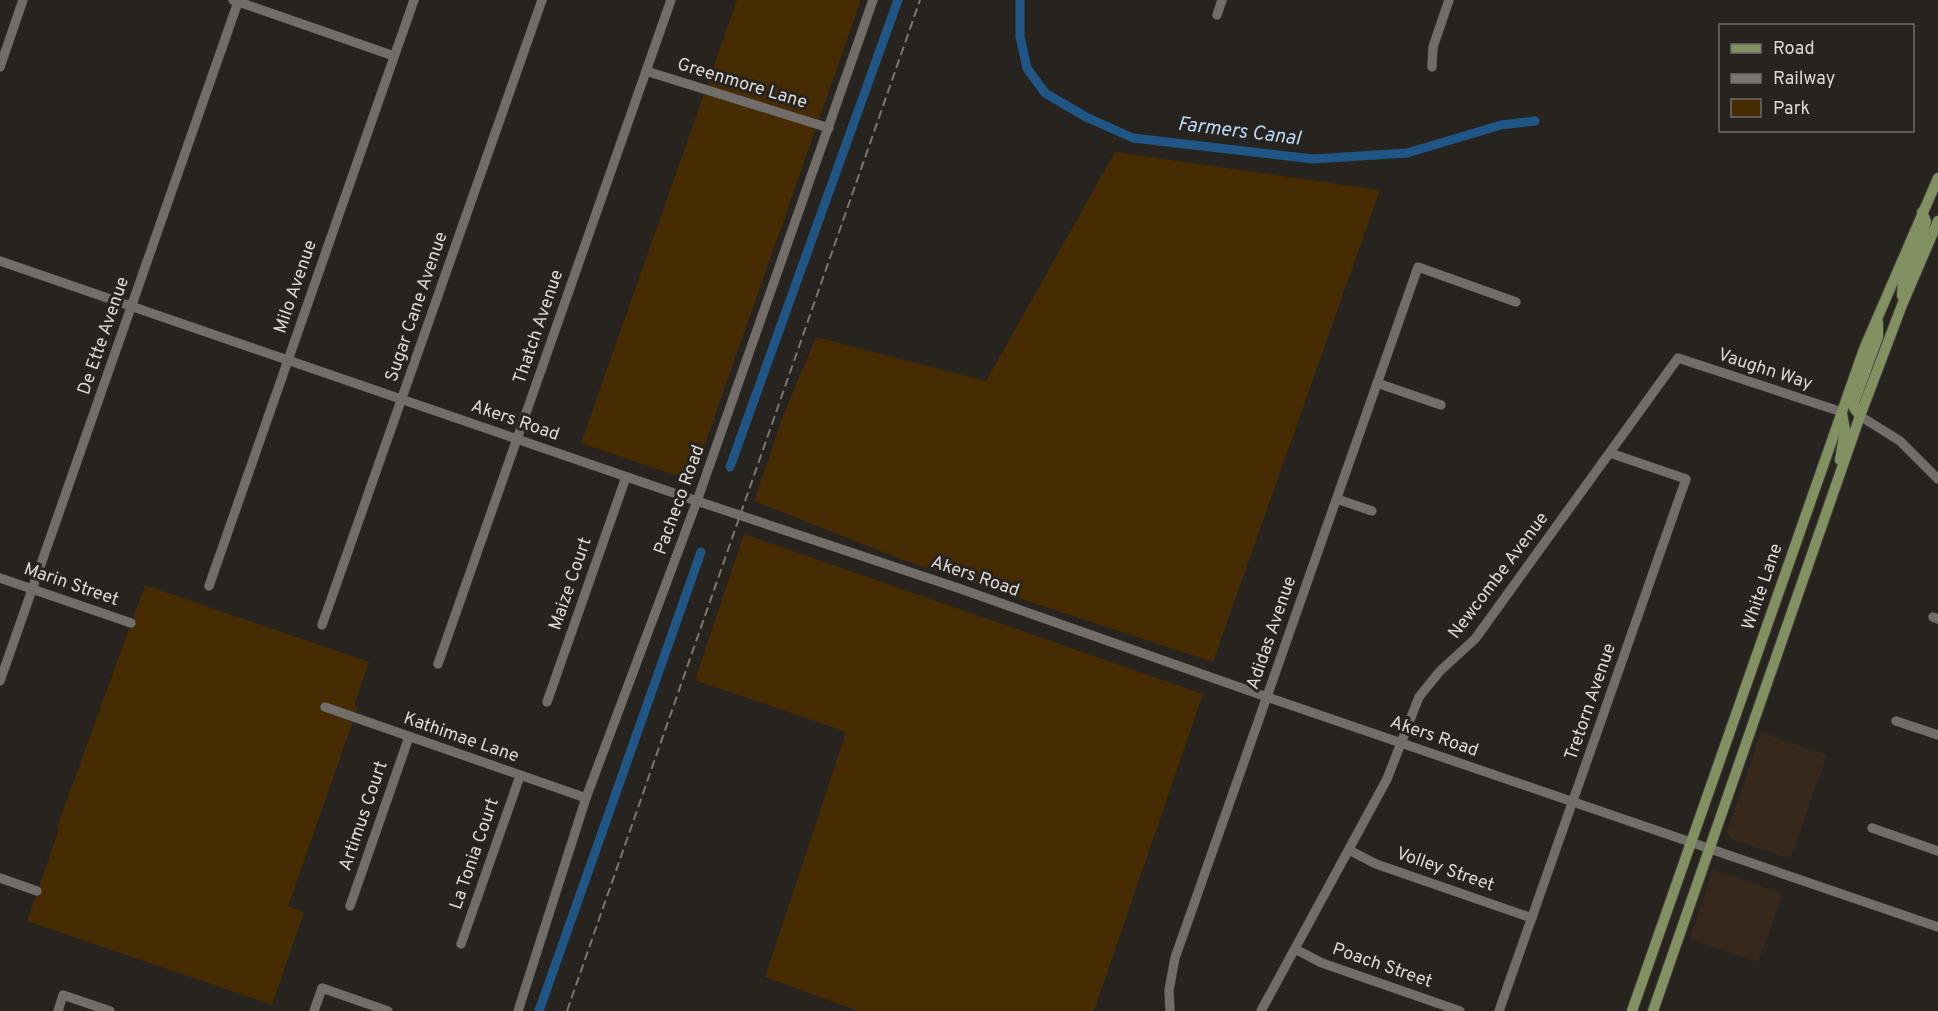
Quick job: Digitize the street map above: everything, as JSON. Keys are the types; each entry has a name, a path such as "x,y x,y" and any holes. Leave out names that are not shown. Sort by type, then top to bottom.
{"main road":[{"name":"White Lane","path":"1632,1011 1842,412 1878,316 1938,178"},
{"path":"1902,305 1903,279 1926,221 1922,212"},
{"name":"White Lane","path":"1653,1011 1860,416 1902,305 1938,221"},
{"path":"1860,416 1854,408 1854,403 1878,337 1878,316"},
{"path":"1835,493 1845,430 1842,412"}],"street":[{"path":"0,67 23,0"},
{"name":"Milo Avenue","path":"208,586 414,0"},
{"name":"Sugar Cane Avenue","path":"322,625 542,0"},
{"name":"Thatch Avenue","path":"438,664 671,0"},
{"name":"Pacheco Road","path":"518,1011 586,798 697,501 873,0"},
{"path":"1217,15 1222,0"},
{"path":"1432,68 1434,47 1449,0"},
{"path":"236,1 394,56"},
{"name":"De Ette Avenue","path":"0,681 236,1"},
{"name":"Greenmore Lane","path":"646,71 829,128"},
{"name":"Akers Road","path":"0,261 626,477 958,588 1267,698 1938,927"},
{"name":"Adidas Avenue","path":"1170,1011 1170,990 1175,958 1418,267 1516,302"},
{"name":"Vaughn Way","path":"1678,358 1842,412"},
{"name":"Newcombe Avenue","path":"1261,1011 1388,779 1412,711 1429,683 1475,639 1678,358"},
{"path":"1377,382 1441,405"},
{"path":"1860,416 1900,441 1938,479"},
{"name":"Tretorn Avenue","path":"1499,1011 1686,479 1610,453"},
{"name":"Maize Court","path":"547,702 626,477"},
{"path":"1336,499 1372,511"},
{"name":"Marin Street","path":"0,578 132,623"},
{"name":"Kathimae Lane","path":"325,707 586,798"},
{"path":"1896,721 1938,735"},
{"name":"Artimus Court","path":"350,906 409,737"},
{"name":"La Tonia Court","path":"461,944 520,776"},
{"path":"1872,828 1938,851"},
{"name":"Volley Street","path":"1349,850 1376,864 1532,918"},
{"path":"0,878 37,891"},
{"name":"Poach Street","path":"1295,949 1322,963 1460,1011"},
{"path":"314,1011 322,988 388,1011"},
{"path":"58,1011 63,995 110,1011"}],"shaded area":[{"path":"1761,732 1827,755 1790,859 1731,839 1727,832"},
{"path":"1713,870 1783,894 1758,962 1690,939"}],"green space":[{"path":"737,0 861,0 692,481 581,443"},
{"path":"1115,152 1380,190 1213,662 906,561 754,501 783,416 816,337 986,381"},
{"path":"744,534 1203,694 1094,1011 858,1011 765,977 846,732 695,680"},
{"path":"145,585 369,662 354,706 358,707 288,906 304,912 272,1005 27,921 59,829 57,827"}],"waterway":[{"path":"730,467 898,0"},
{"name":"Farmers Canal","path":"1020,0 1020,37 1027,68 1045,93 1086,117 1133,138 1313,159 1407,153 1501,125 1535,121"},
{"path":"539,1011 701,552"}],"railway":[{"path":"567,1011 920,0"}]}
